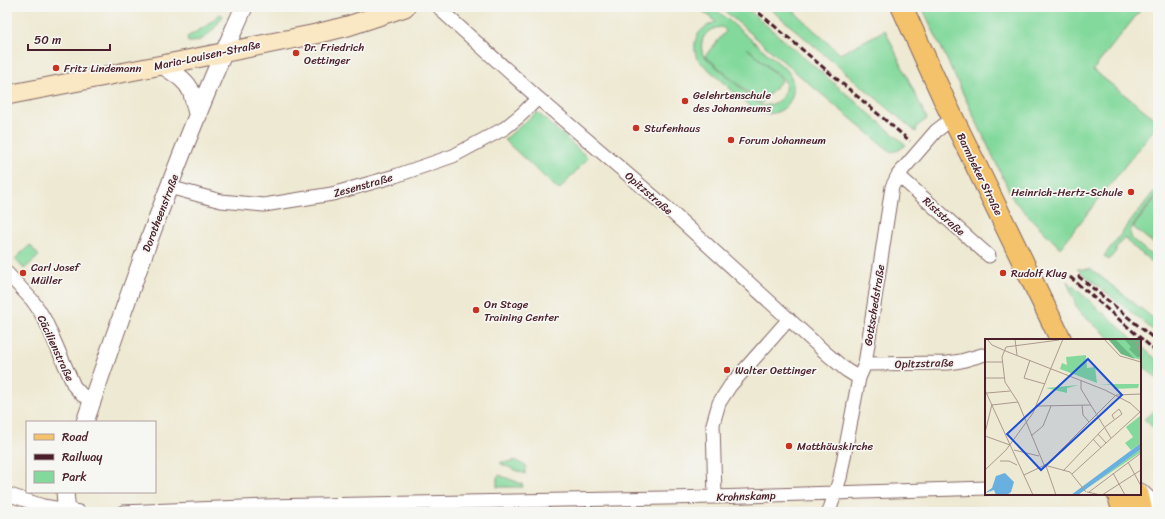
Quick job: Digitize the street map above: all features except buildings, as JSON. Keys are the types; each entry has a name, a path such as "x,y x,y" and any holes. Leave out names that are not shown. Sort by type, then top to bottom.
{"main road":[{"name":"Maria-Louisen-Straße","path":"7,95 162,65 348,26 406,7"},
{"name":"Barmbeker Straße","path":"902,7 953,118 1061,339"},
{"path":"1118,495 1123,512"},
{"path":"1139,495 1142,512"}],"street":[{"name":"Dorotheenstraße","path":"85,421 133,284 169,187 209,87 244,7"},
{"name":"Opitzstraße","path":"440,7 444,13 538,98 667,208 846,370 859,378"},
{"path":"162,65 183,80 191,90 198,116"},
{"name":"Zesenstraße","path":"169,187 220,201 264,204 332,194 395,176 453,156 505,128 538,98"},
{"name":"Gottschedstraße","path":"829,512 840,478 859,378 865,364 892,187 898,175 936,131 953,118"},
{"name":"Riststraße","path":"898,175 989,256"},
{"name":"Cäcilienstraße","path":"7,273 32,300 39,310 46,322 74,386 82,395 93,400"},
{"path":"715,497 713,424 719,402 730,386 790,319"},
{"name":"Opitzstraße","path":"865,364 948,363 982,355"},
{"name":"Krohnskamp","path":"123,512 265,506 715,497 985,488"},
{"path":"7,494 43,506 71,511 65,493"},
{"path":"1123,495 1134,512"},
{"path":"1141,495 1158,509"}],"green space":[{"path":"698,7 713,7 788,71 792,80 792,97 788,104 782,109 775,113 766,114 756,112 697,59 695,52 695,41 697,36 704,28 716,22","holes":["722,27 726,31 705,56 761,104 782,80 747,48 785,81 784,92 775,103 771,105 760,105 703,55 702,44 708,32"]},
{"path":"720,7 745,7 906,145 899,150 891,152"},
{"path":"768,7 789,7 840,54 885,30 927,119 917,126 916,132"},
{"path":"922,7 1143,7 1093,70 1158,121 1158,124 1060,248 1014,201"},
{"path":"220,14 223,16 216,26 204,38 194,42 188,42 187,37 206,26"},
{"path":"537,112 588,158 559,190 504,140"},
{"path":"1158,186 1158,193 1132,227 1130,233 1132,239 1158,261 1158,267 1130,244 1125,236 1109,260 1104,256"},
{"path":"1158,195 1158,247 1133,227"},
{"path":"30,245 39,256 24,269 15,259"},
{"path":"1077,269 1091,269 1158,322 1158,334"},
{"path":"1067,281 1133,339 1111,339 1078,311"},
{"path":"1141,346 1158,361 1158,379 1141,365"},
{"path":"1158,408 1158,432 1144,419"},
{"path":"514,460 526,466 525,474 501,464 501,462 512,462"},
{"path":"499,475 522,484 523,487 497,487 497,477"}],"railway":[{"path":"752,7 910,141"},
{"path":"1078,276 1158,342"},
{"path":"1070,277 1158,353"}],"place":[{"name":"Dr. Friedrich Oettinger","path":"296,53"},
{"name":"Fritz Lindemann","path":"56,68"},
{"name":"Gelehrtenschule des Johanneums","path":"685,101"},
{"name":"Stufenhaus","path":"636,128"},
{"name":"Forum Johanneum","path":"731,140"},
{"name":"Heinrich-Hertz-Schule","path":"1131,192"},
{"name":"Carl Josef Müller","path":"23,273"},
{"name":"Rudolf Klug","path":"1003,273"},
{"name":"On Stage Training Center","path":"476,310"},
{"name":"Walter Oettinger","path":"727,370"},
{"name":"Matthäuskirche","path":"789,446"}]}
